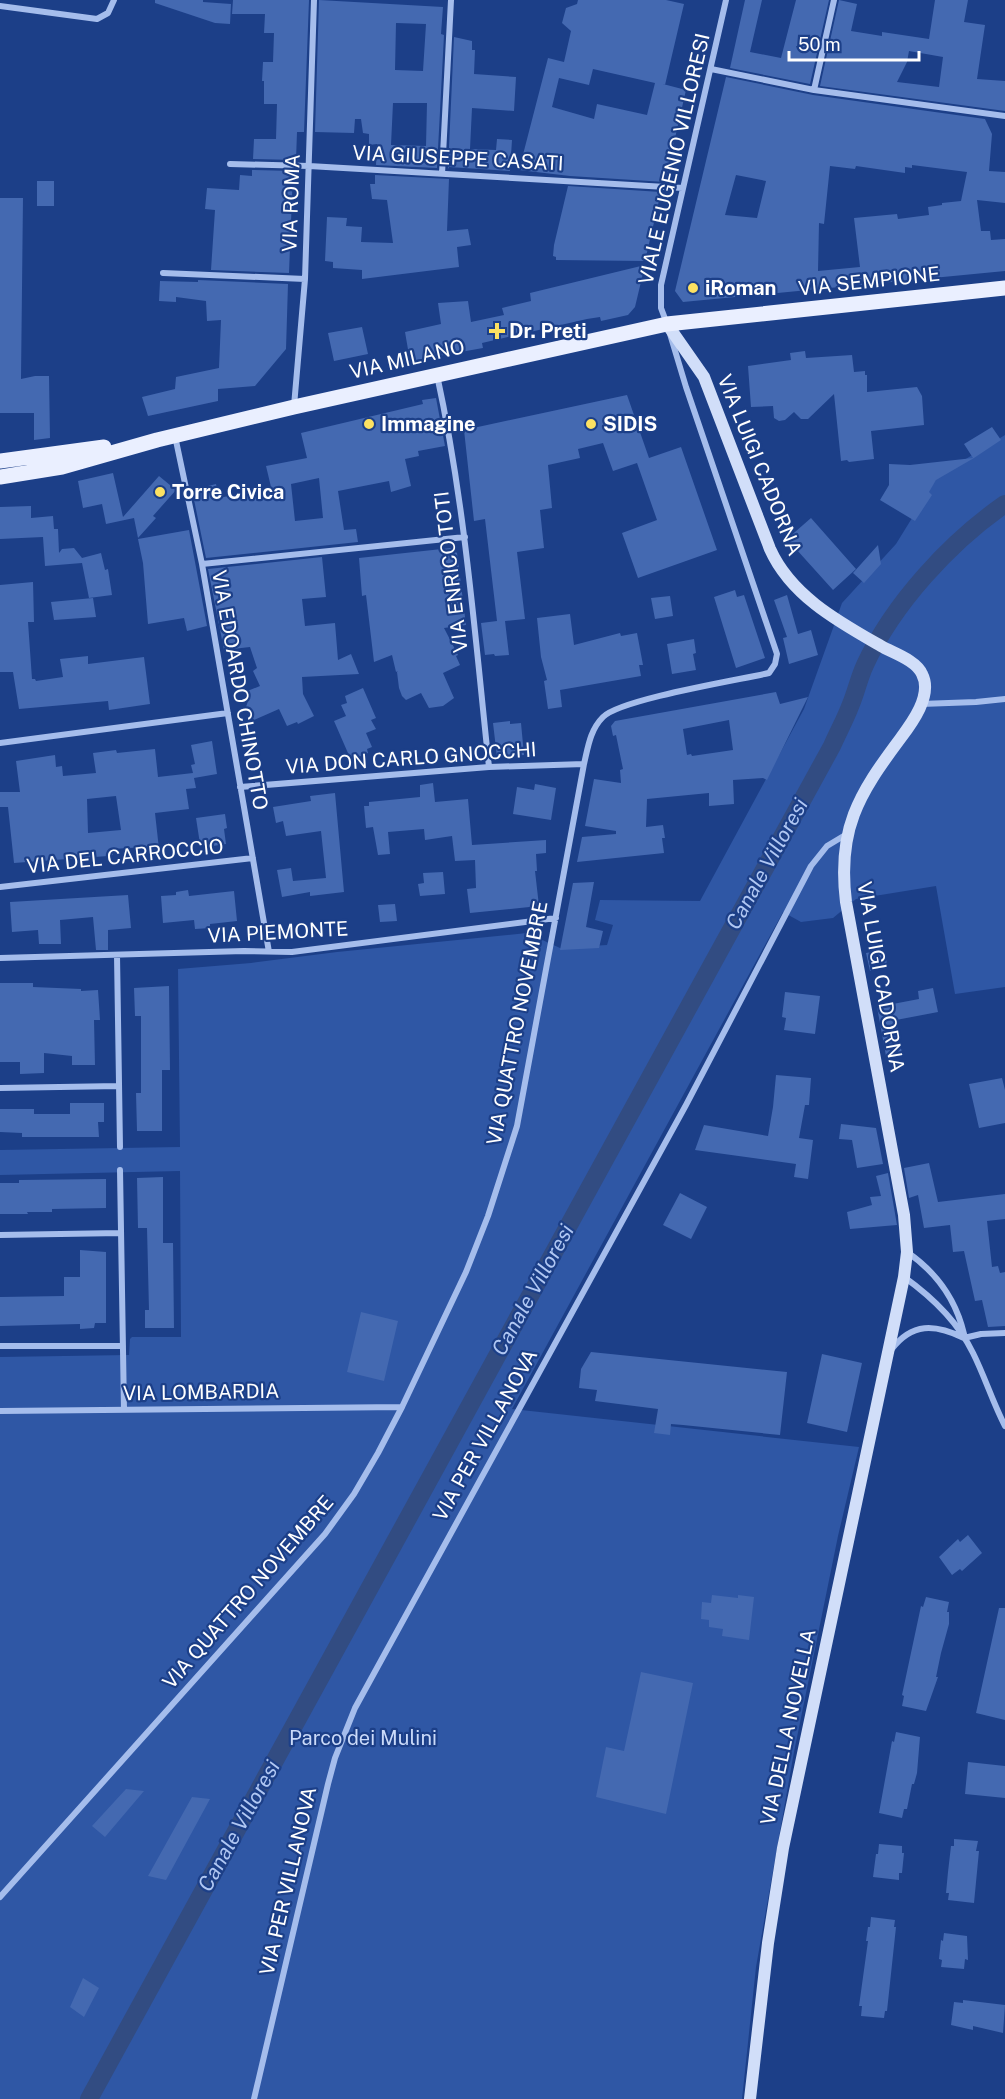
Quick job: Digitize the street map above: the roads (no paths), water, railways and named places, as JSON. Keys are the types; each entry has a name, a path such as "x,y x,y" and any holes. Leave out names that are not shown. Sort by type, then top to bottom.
{"main road":[{"name":"VIA SEMPIONE","path":"666,324 1005,288"},
{"name":"VIA MILANO","path":"0,477 63,467 175,435 294,406 666,324"},
{"name":"VIA MILANO","path":"0,461 157,440"}],"street":[{"path":"0,6 97,19 108,13 114,0"},
{"name":"VIA ROMA","path":"294,406 305,279 314,0"},
{"path":"442,174 451,0"},
{"name":"VIALE EUGENIO VILLORESI","path":"666,324 661,308 661,285 726,0"},
{"path":"814,90 834,0"},
{"path":"711,69 814,90 1005,116"},
{"name":"VIA GIUSEPPE CASATI","path":"230,164 309,166 683,188"},
{"path":"163,273 305,279"},
{"name":"VIA LUIGI CADORNA","path":"666,324 704,377 774,558 786,575 803,594 849,628 913,664 923,675 924,693 921,704 907,730 866,785 855,809 847,833 843,868 845,894 904,1215 907,1252 904,1277 884,1367"},
{"name":"VIA QUATTRO NOVEMBRE","path":"0,1897 325,1534 354,1494 402,1407 466,1272 488,1216 517,1125 584,764 592,732 609,711 769,673 776,664 777,654 666,324"},
{"name":"VIA ENRICO TOTI","path":"437,374 446,415 465,537 489,767"},
{"name":"VIA EDOARDO CHINOTTO","path":"175,435 202,564 269,952"},
{"path":"202,564 465,537"},
{"path":"921,704 1005,699"},
{"path":"0,743 228,713"},
{"name":"VIA DON CARLO GNOCCHI","path":"240,787 489,767 584,764"},
{"name":"VIA PER VILLANOVA","path":"254,2099 328,1784 338,1749 355,1708 686,1105 811,866 827,846 847,833"},
{"name":"VIA DEL CARROCCIO","path":"0,887 253,858"},
{"name":"VIA PIEMONTE","path":"0,958 292,952 556,918"},
{"path":"117,955 120,1148"},
{"path":"0,1088 119,1086"},
{"path":"120,1170 124,1410"},
{"path":"0,1234 121,1233"},
{"path":"907,1252 927,1267 944,1289 961,1322 964,1338"},
{"path":"904,1277 931,1298 964,1338 973,1353 1005,1426"},
{"path":"884,1367 897,1341 909,1332 939,1327 964,1338 981,1334 1005,1333"},
{"path":"0,1346 123,1346"},
{"name":"VIA DELLA NOVELLA","path":"750,2099 768,1943 783,1848 884,1367"},
{"name":"VIA LOMBARDIA","path":"0,1411 402,1407"}],"waterway":[{"name":"Canale Villoresi","path":"89,2099 832,746 865,665 877,642 891,619 925,576 964,537 1005,504"}],"place":[{"name":"iRoman","path":"693,288"},
{"name":"Dr. Preti","path":"497,331"},
{"name":"Immagine","path":"369,424"},
{"name":"SIDIS","path":"591,424"},
{"name":"Torre Civica","path":"160,492"}],"park label":[{"name":"Parco dei Mulini","path":"363,1738"}]}
